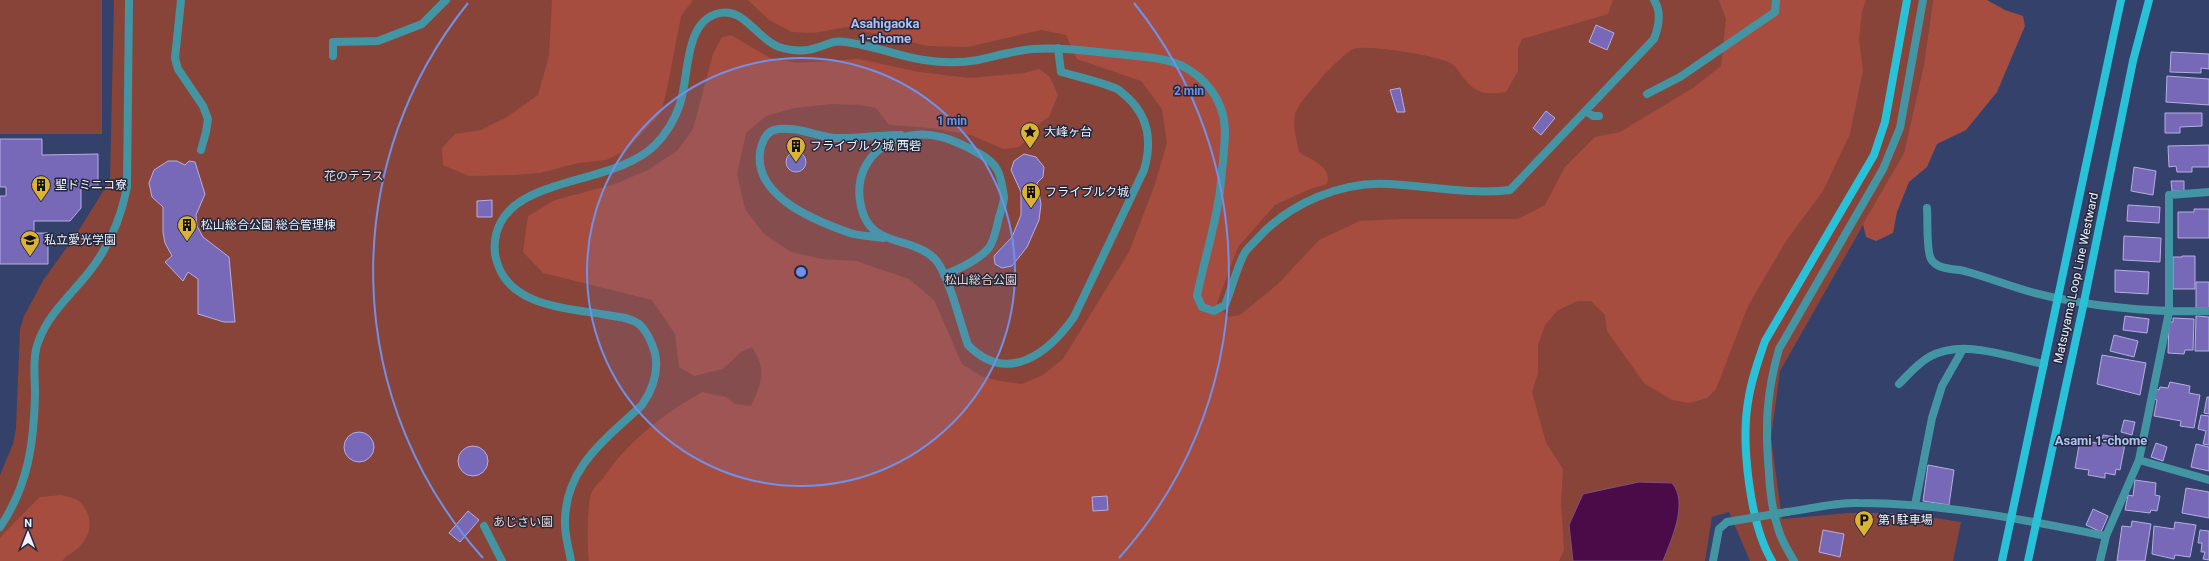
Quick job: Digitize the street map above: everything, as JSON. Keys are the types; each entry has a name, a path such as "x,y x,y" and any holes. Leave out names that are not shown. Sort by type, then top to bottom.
{"street":[{"path":"0,527 13,508 26,473 31,453 34,429 35,359 38,341 50,317 90,272 104,251 115,231 123,206 126,187 129,0"},
{"path":"181,0 175,58 178,69 202,106 208,119 206,132 200,150"},
{"path":"333,56 333,42 378,41 422,24 446,0"},
{"path":"571,561 565,519 568,495 573,480 591,454 642,405 655,379 656,360 651,341 641,325 631,319 535,300 523,295 512,287 506,280 497,264 495,246 502,221 513,206 528,197 631,163 656,144 666,131 680,103 696,31 702,22 716,14 727,13 737,15 771,44 790,50 811,49 841,41 921,60 948,62 975,61 1026,50 1058,48 1142,56 1174,62 1195,74 1204,82 1218,101 1224,119 1225,136 1219,196 1197,296 1202,307 1212,311 1219,310 1225,305 1245,253 1263,232 1284,215 1308,201 1333,191 1360,185 1387,184 1492,192 1510,190 1654,39 1659,28 1659,16 1654,0"},
{"path":"1647,94 1680,77 1775,12 1776,0"},
{"path":"1772,561 1758,532 1752,503 1746,437 1748,404 1754,371 1765,340 1874,155 1885,122 1907,0"},
{"path":"1794,561 1778,529 1771,502 1766,437 1767,406 1772,373 1779,348 1883,169 1892,148 1900,128 1923,0"},
{"name":"Matsuyama Loop Line Westward","path":"2002,561 2121,0"},
{"name":"Matsuyama Loop Line Westward","path":"2028,561 2084,302 2133,61 2149,0"},
{"path":"944,275 965,266 989,248 1004,198 996,168 978,153 941,136 913,135 832,138 795,130 774,130 766,136 760,152 762,171 774,192 792,206 814,219 851,233 883,238 922,250 935,259 944,275 968,345 980,356 996,362 1021,362 1036,356 1061,336 1074,317 1144,170 1149,154 1149,136 1144,119 1135,105 1116,88 1061,72 1058,48"},
{"path":"1586,111 1594,116 1599,116"},
{"path":"883,238 872,229 862,212 859,193 862,174 866,165 878,149 894,139 913,135"},
{"path":"2100,561 2106,536 2139,460 2169,312 2169,195 2209,192"},
{"path":"1928,208 1929,253 1932,260 1938,266 1966,271 2032,292 2084,302 2169,312 2209,311"},
{"path":"1915,506 1932,418 1942,386 1963,349"},
{"path":"1898,384 1929,357 1963,349 1978,350 2044,364"},
{"path":"2139,460 2209,480"},
{"path":"1713,561 1719,529 1727,522 1857,502 1915,506 2012,517 2106,536"},
{"path":"484,526 502,561"}],"green space":[{"path":"0,0 102,0 102,134 0,134"},
{"name":"松山総合公園","path":"114,0 1933,0 1924,64 1904,153 1780,371 1771,438 1782,519 1848,513 1904,513 1961,522 1953,561 1750,561 1729,512 1712,517 1705,561 0,561 0,475 13,444 16,429 20,329 24,316 44,279 76,235 110,180"}],"shaded area":[{"path":"552,0 693,0 681,16 661,113 625,151 606,160 578,163 540,173 514,175 469,176 443,165 442,148 455,134 481,130 507,117 538,95 549,56"},
{"path":"748,0 1613,0 1608,14 1522,39 1518,48 1518,71 1506,92 1486,93 1476,90 1467,82 1453,65 1445,61 1419,54 1387,49 1361,48 1353,49 1345,54 1325,74 1303,100 1298,107 1294,120 1299,152 1324,168 1328,178 1327,184 1310,189 1275,205 1238,247 1217,303 1227,317 1240,315 1278,284 1319,240 1360,221 1400,219 1518,219 1545,205 1565,167 1595,137 1620,132 1693,88 1721,66 1726,19 1719,0 1866,0 1862,12 1859,40 1863,70 1850,134 1823,191 1786,241 1748,306 1716,389 1707,398 1689,403 1672,400 1644,383 1607,331 1605,315 1591,301 1578,301 1558,310 1545,325 1538,345 1538,373 1532,392 1546,443 1563,469 1561,503 1564,550 1559,561 589,561 588,528 591,494 595,487 625,451 648,429 674,409 702,392 726,397 735,404 751,406 760,383 760,363 752,347 741,352 723,369 694,376 679,367 675,334 652,300 543,273 523,252 528,216 555,200 615,184 648,170 677,151 693,129 713,54 722,37 731,35 770,58 797,63 859,59 919,72 970,78 1024,73 1039,69 1050,77 1058,95 1049,117 1031,129 1027,139 1019,147 1003,149 971,135 932,128 889,125 876,108 861,105 832,104 794,108 766,116 746,133 737,174 745,209 764,234 791,252 822,259 856,261 909,279 934,300 962,364 981,376 1000,381 1022,384 1043,375 1063,359 1129,252 1154,187 1167,143 1162,109 1141,81 1077,59 1066,35 1041,30 968,47 928,46 846,27 814,33 792,32 769,20"},
{"path":"1933,0 1987,0 2005,10 2023,16 2025,26 1997,92 1966,130 1937,144 1927,167 1909,182 1897,212 1893,233 1876,241 1866,237 1863,224 1904,153 1924,64"},
{"path":"1639,482 1672,483 1677,491 1679,511 1677,522 1663,561 1573,561 1569,525 1583,494"},
{"path":"62,495 80,502 87,513 90,524 84,542 62,561 0,561 0,538 11,526 40,497"}],"building":[{"path":"1596,25 1614,33 1607,50 1589,42"},
{"path":"2171,52 2209,54 2209,69 2201,68 2201,73 2170,72"},
{"path":"2167,76 2209,79 2209,105 2166,102"},
{"path":"1400,88 1405,112 1397,112 1390,90"},
{"path":"1546,111 1555,118 1541,135 1533,128"},
{"path":"2165,113 2202,113 2202,126 2180,127 2180,133 2165,133"},
{"name":"聖ドミニコ寮","path":"0,139 42,139 42,155 98,154 98,186 81,186 81,208 70,221 34,221 34,233 48,233 48,264 0,264 0,196 6,196 6,187 0,187"},
{"path":"2209,145 2209,167 2192,167 2192,172 2177,172 2176,166 2169,167 2168,146"},
{"name":"フライブルク城 西砦","path":"796,152 803,155 806,162 803,169 796,172 789,169 786,162 789,155"},
{"name":"フライブルク城","path":"1024,154 1036,157 1044,167 1043,177 1037,183 1041,204 1039,220 1027,247 1012,266 1002,268 995,264 994,256 1012,237 1021,215 1021,192 1011,170 1014,161"},
{"name":"松山総合公園 総合管理棟","path":"168,161 177,161 185,165 189,161 195,162 205,194 196,215 197,226 203,237 229,257 235,322 224,322 198,314 198,279 188,272 183,281 165,262 172,256 165,243 163,232 163,207 152,197 149,183 154,170"},
{"path":"2134,167 2156,171 2153,195 2131,191"},
{"path":"2171,181 2184,181 2184,191 2172,191"},
{"path":"492,200 492,217 477,217 477,201"},
{"path":"2128,205 2160,207 2159,223 2127,221"},
{"path":"2194,209 2209,209 2209,238 2178,238 2178,212 2194,212"},
{"path":"2124,236 2161,238 2160,262 2123,260"},
{"path":"2195,256 2195,289 2173,289 2173,257"},
{"path":"2115,270 2149,272 2148,294 2115,292"},
{"path":"2196,282 2209,282 2209,308 2196,308"},
{"path":"2125,316 2149,319 2147,333 2123,330"},
{"path":"2196,316 2209,317 2209,351 2195,351"},
{"path":"2173,318 2194,319 2193,350 2185,350 2184,354 2168,353 2169,322 2173,322"},
{"path":"2114,335 2138,341 2134,357 2110,351"},
{"path":"2102,355 2146,363 2140,395 2097,384"},
{"path":"2170,382 2190,386 2189,393 2200,395 2194,428 2180,426 2181,421 2154,416 2157,400 2154,399 2156,389 2159,390 2160,387 2168,388"},
{"path":"2207,397 2209,397 2209,414 2204,413"},
{"path":"2201,415 2209,416 2209,445 2203,444 2206,431 2198,429"},
{"path":"2124,420 2135,422 2132,435 2121,432"},
{"path":"359,432 370,436 374,447 370,458 359,462 348,458 344,447 348,436"},
{"path":"2103,435 2126,439 2120,470 2116,469 2115,475 2105,473 2105,478 2088,475 2089,470 2075,468 2080,440 2102,444"},
{"path":"2156,443 2167,447 2163,461 2151,457"},
{"path":"2196,444 2209,447 2209,471 2191,467"},
{"path":"473,446 484,450 488,461 484,472 473,476 462,472 458,461 462,450"},
{"path":"1928,465 1954,470 1949,505 1923,501"},
{"path":"2135,480 2156,483 2155,495 2160,496 2157,511 2151,510 2150,513 2125,510 2128,495 2133,496"},
{"path":"2186,488 2209,492 2209,518 2182,513"},
{"path":"1107,496 1108,510 1093,511 1092,497"},
{"path":"2093,509 2108,516 2101,532 2086,525"},
{"path":"468,511 479,520 460,542 449,533"},
{"path":"2132,521 2151,524 2145,561 2117,561 2122,526 2131,527"},
{"path":"2175,522 2196,525 2190,557 2175,555 2174,559 2152,554 2154,526 2174,529"},
{"path":"1823,530 1844,534 1840,557 1819,552"},
{"path":"2200,530 2209,531 2209,560 2203,559 2205,552 2201,552 2202,543 2198,543"}],"place":[{"name":"大峰ヶ台","path":"1030,149"},
{"name":"フライブルク城 西砦","path":"796,163"},
{"name":"聖ドミニコ寮","path":"41,202"},
{"name":"フライブルク城","path":"1031,209"},
{"name":"松山総合公園 総合管理棟","path":"187,242"},
{"name":"私立愛光学園","path":"30,257"},
{"name":"第1駐車場","path":"1864,537"}],"district":[{"name":"Asahigaoka 1-chome","path":"885,30"},
{"name":"Asami 1-chome","path":"2101,440"}],"park label":[{"name":"花のテラス","path":"354,176"},
{"name":"あじさい園","path":"523,522"}]}
